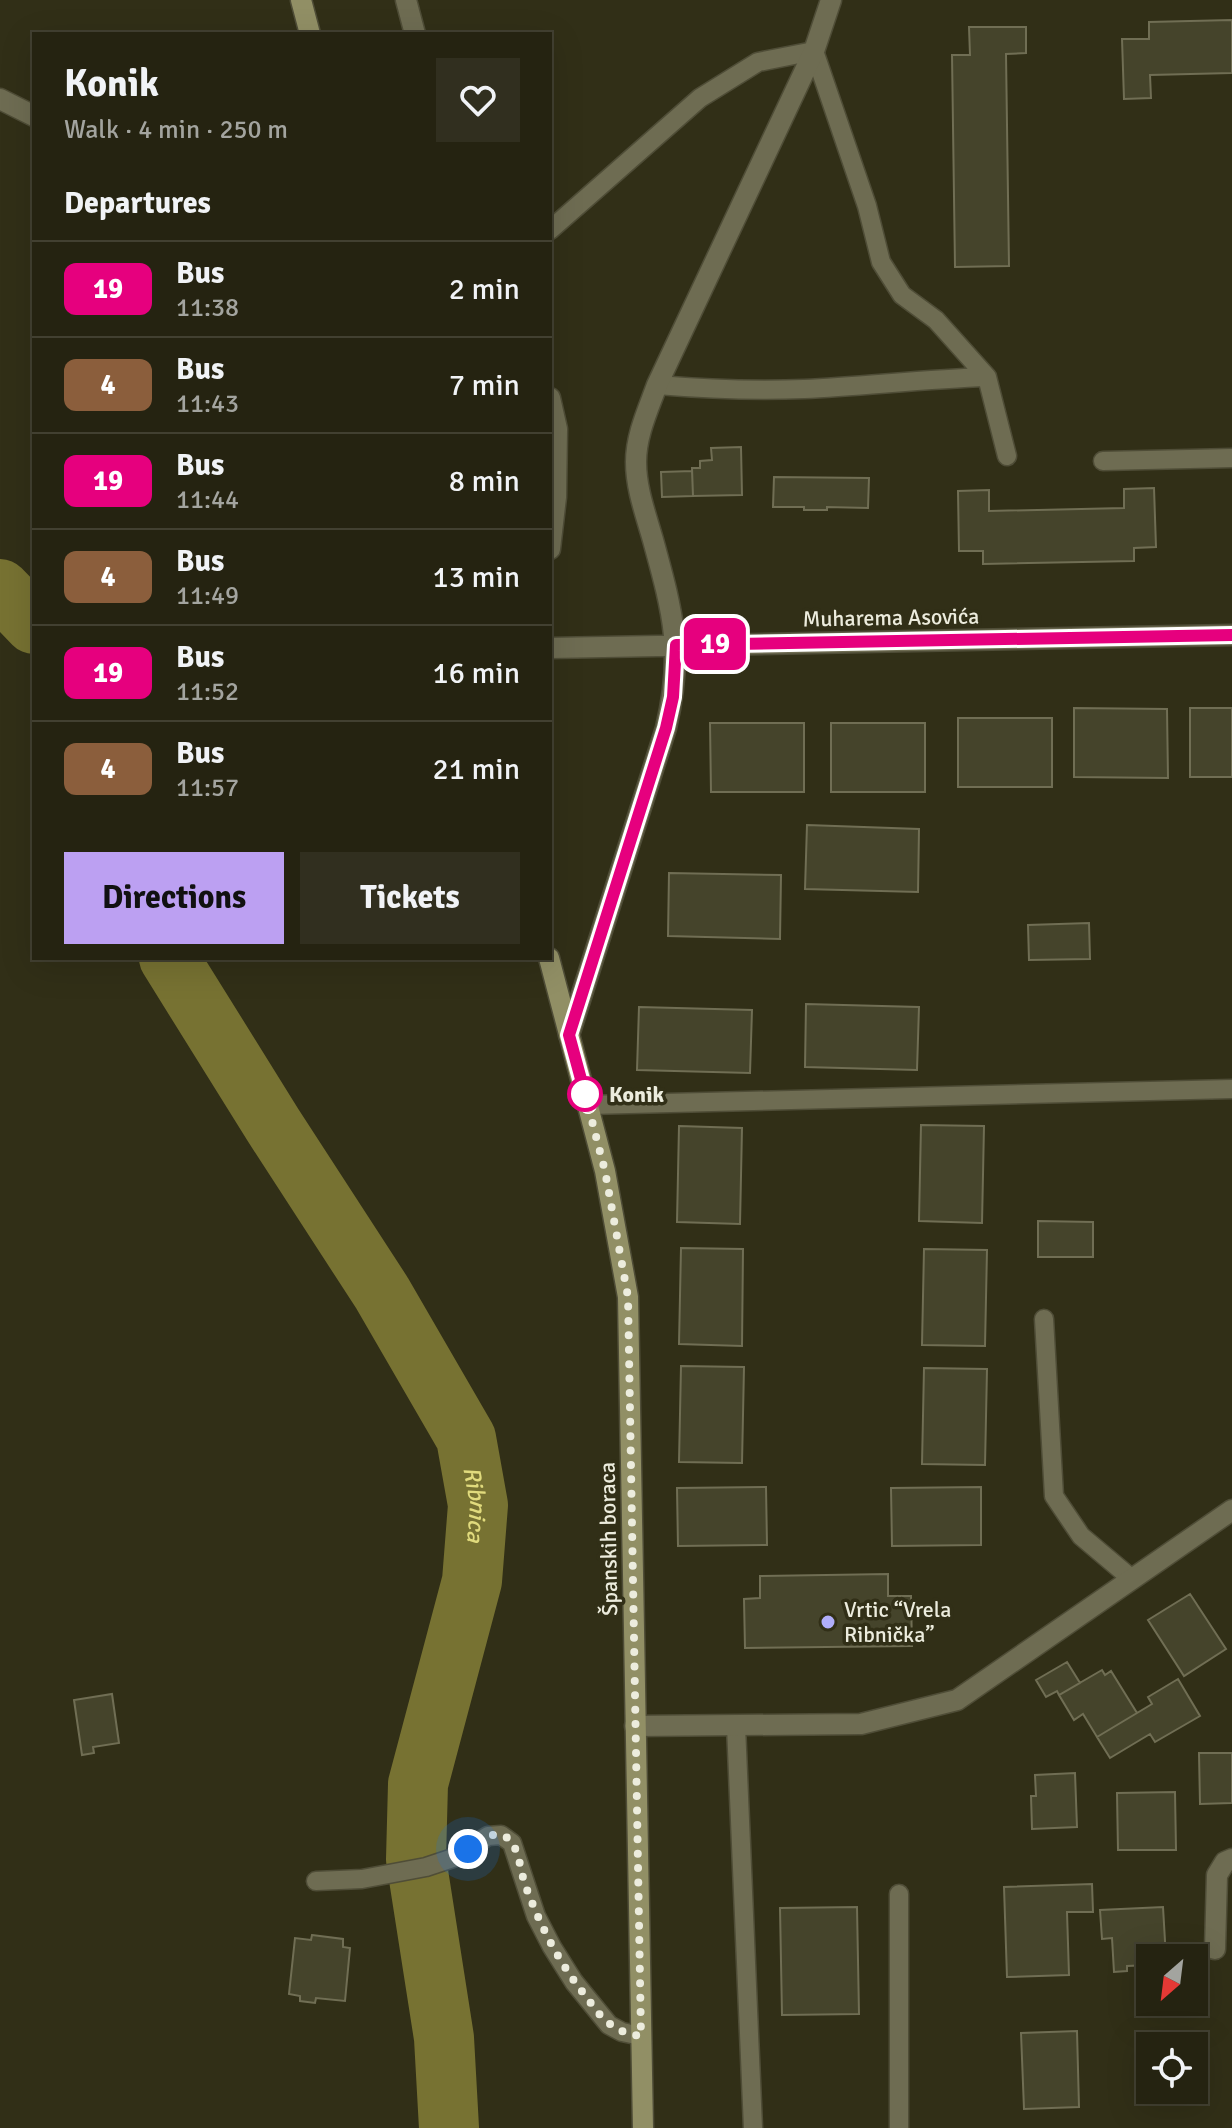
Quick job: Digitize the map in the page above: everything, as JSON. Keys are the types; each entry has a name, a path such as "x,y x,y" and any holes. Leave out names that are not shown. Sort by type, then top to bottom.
{"main road":[{"path":"301,0 309,32"},
{"name":"Španskih boraca","path":"550,960 605,1171 628,1297 643,2128"}],"street":[{"path":"406,0 414,32"},
{"path":"569,1035 666,728 673,697 676,645 671,603 638,488 638,438 657,385 814,51 831,0"},
{"path":"0,99 32,115"},
{"path":"552,407 557,429 552,532"},
{"name":"Muharema Asovića","path":"552,648 1232,635"},
{"path":"635,1726 861,1724 957,1700 1232,1510"},
{"path":"1215,1949 1217,1875 1225,1862 1232,1859"}],"lane":[{"path":"552,228 700,98 758,62 814,51 867,206 881,262 902,295 936,320 987,377 1007,456"},
{"path":"657,385 729,390 790,389 987,377"},
{"path":"1103,461 1232,458"},
{"path":"588,1105 1232,1089"},
{"path":"1044,1319 1054,1496 1081,1536 1132,1579"},
{"path":"736,1726 753,2128"},
{"path":"316,1881 362,1879 439,1863 488,1836 495,1834 507,1838 515,1849 536,1916 574,1982 609,2025 641,2036"},
{"path":"899,1894 899,2128"}],"building":[{"path":"1232,20 1232,73 1150,75 1151,98 1124,99 1122,39 1149,39 1149,22"},
{"path":"969,27 1026,27 1026,53 1006,54 1009,266 955,267 952,55 970,55"},
{"path":"741,447 742,495 693,496 692,468 700,468 700,461 712,460 711,448"},
{"path":"692,471 693,496 662,497 661,472"},
{"path":"774,477 869,478 868,508 804,510 804,507 773,507"},
{"path":"1154,488 1156,547 1134,548 1134,561 983,564 983,551 959,551 958,491 989,490 989,511 1124,508 1124,489"},
{"path":"1074,708 1167,709 1168,778 1074,777"},
{"path":"1190,708 1232,708 1232,777 1190,777"},
{"path":"958,718 1052,718 1052,787 958,787"},
{"path":"710,723 804,723 804,792 711,792"},
{"path":"831,723 925,723 925,792 831,792"},
{"path":"807,825 919,829 918,892 805,889"},
{"path":"669,873 781,875 780,939 668,936"},
{"path":"1089,923 1090,959 1029,960 1028,925"},
{"path":"806,1004 919,1007 917,1070 805,1067"},
{"path":"639,1007 752,1010 750,1073 637,1070"},
{"path":"921,1125 984,1126 982,1223 919,1221"},
{"path":"679,1126 742,1128 740,1224 677,1222"},
{"path":"1038,1221 1093,1222 1093,1257 1038,1257"},
{"path":"681,1248 743,1249 742,1346 679,1344"},
{"path":"924,1249 987,1250 985,1346 922,1345"},
{"path":"681,1366 744,1367 742,1463 679,1462"},
{"path":"924,1368 987,1369 985,1465 922,1464"},
{"path":"766,1487 767,1545 678,1546 677,1488"},
{"path":"981,1487 981,1545 892,1546 891,1488"},
{"name":"Vrtic “Vrela Ribnička”","path":"888,1574 888,1596 911,1596 912,1646 745,1648 744,1599 760,1598 760,1576"},
{"path":"1190,1594 1226,1649 1184,1676 1148,1620"},
{"path":"1067,1662 1080,1683 1059,1695 1057,1691 1046,1697 1036,1680"},
{"path":"1102,1670 1105,1675 1111,1671 1137,1713 1097,1737 1083,1714 1074,1720 1059,1695"},
{"path":"1178,1679 1200,1716 1155,1742 1150,1734 1110,1758 1097,1737 1152,1704 1148,1697"},
{"path":"112,1694 119,1743 93,1747 94,1753 82,1755 74,1700"},
{"path":"1199,1753 1232,1753 1232,1803 1200,1804"},
{"path":"1075,1773 1077,1827 1032,1829 1031,1796 1036,1796 1035,1775"},
{"path":"1175,1792 1176,1850 1118,1850 1117,1793"},
{"path":"1092,1884 1093,1912 1067,1912 1069,1975 1007,1977 1004,1887"},
{"path":"857,1907 859,2014 782,2015 780,1908"},
{"path":"1163,1907 1165,1944 1136,1944 1136,1966 1127,1966 1127,1971 1114,1972 1112,1938 1102,1939 1100,1910"},
{"path":"312,1935 343,1939 343,1947 350,1948 345,2001 316,1998 315,2003 300,2001 300,1996 289,1994 295,1938 311,1940"},
{"path":"1077,2031 1079,2107 1024,2109 1021,2033"}],"waterway":[{"name":"Ribnica","path":"0,589 32,622"},
{"name":"Ribnica","path":"170,960 382,1293 466,1438 478,1505 472,1581 418,1784 416,1859 444,2038 449,2128"}],"bus line":[{"name":"19","path":"588,1105 569,1035 666,728 676,673 676,645 1232,635"}],"place":[{"name":"Konik","path":"585,1094"},
{"name":"Vrtic “Vrela Ribnička”","path":"828,1622"}],"route":[{"path":"468,1849 495,1834 512,1843 536,1916 574,1982 609,2025 641,2036 628,1297 605,1171 585,1094"}]}
